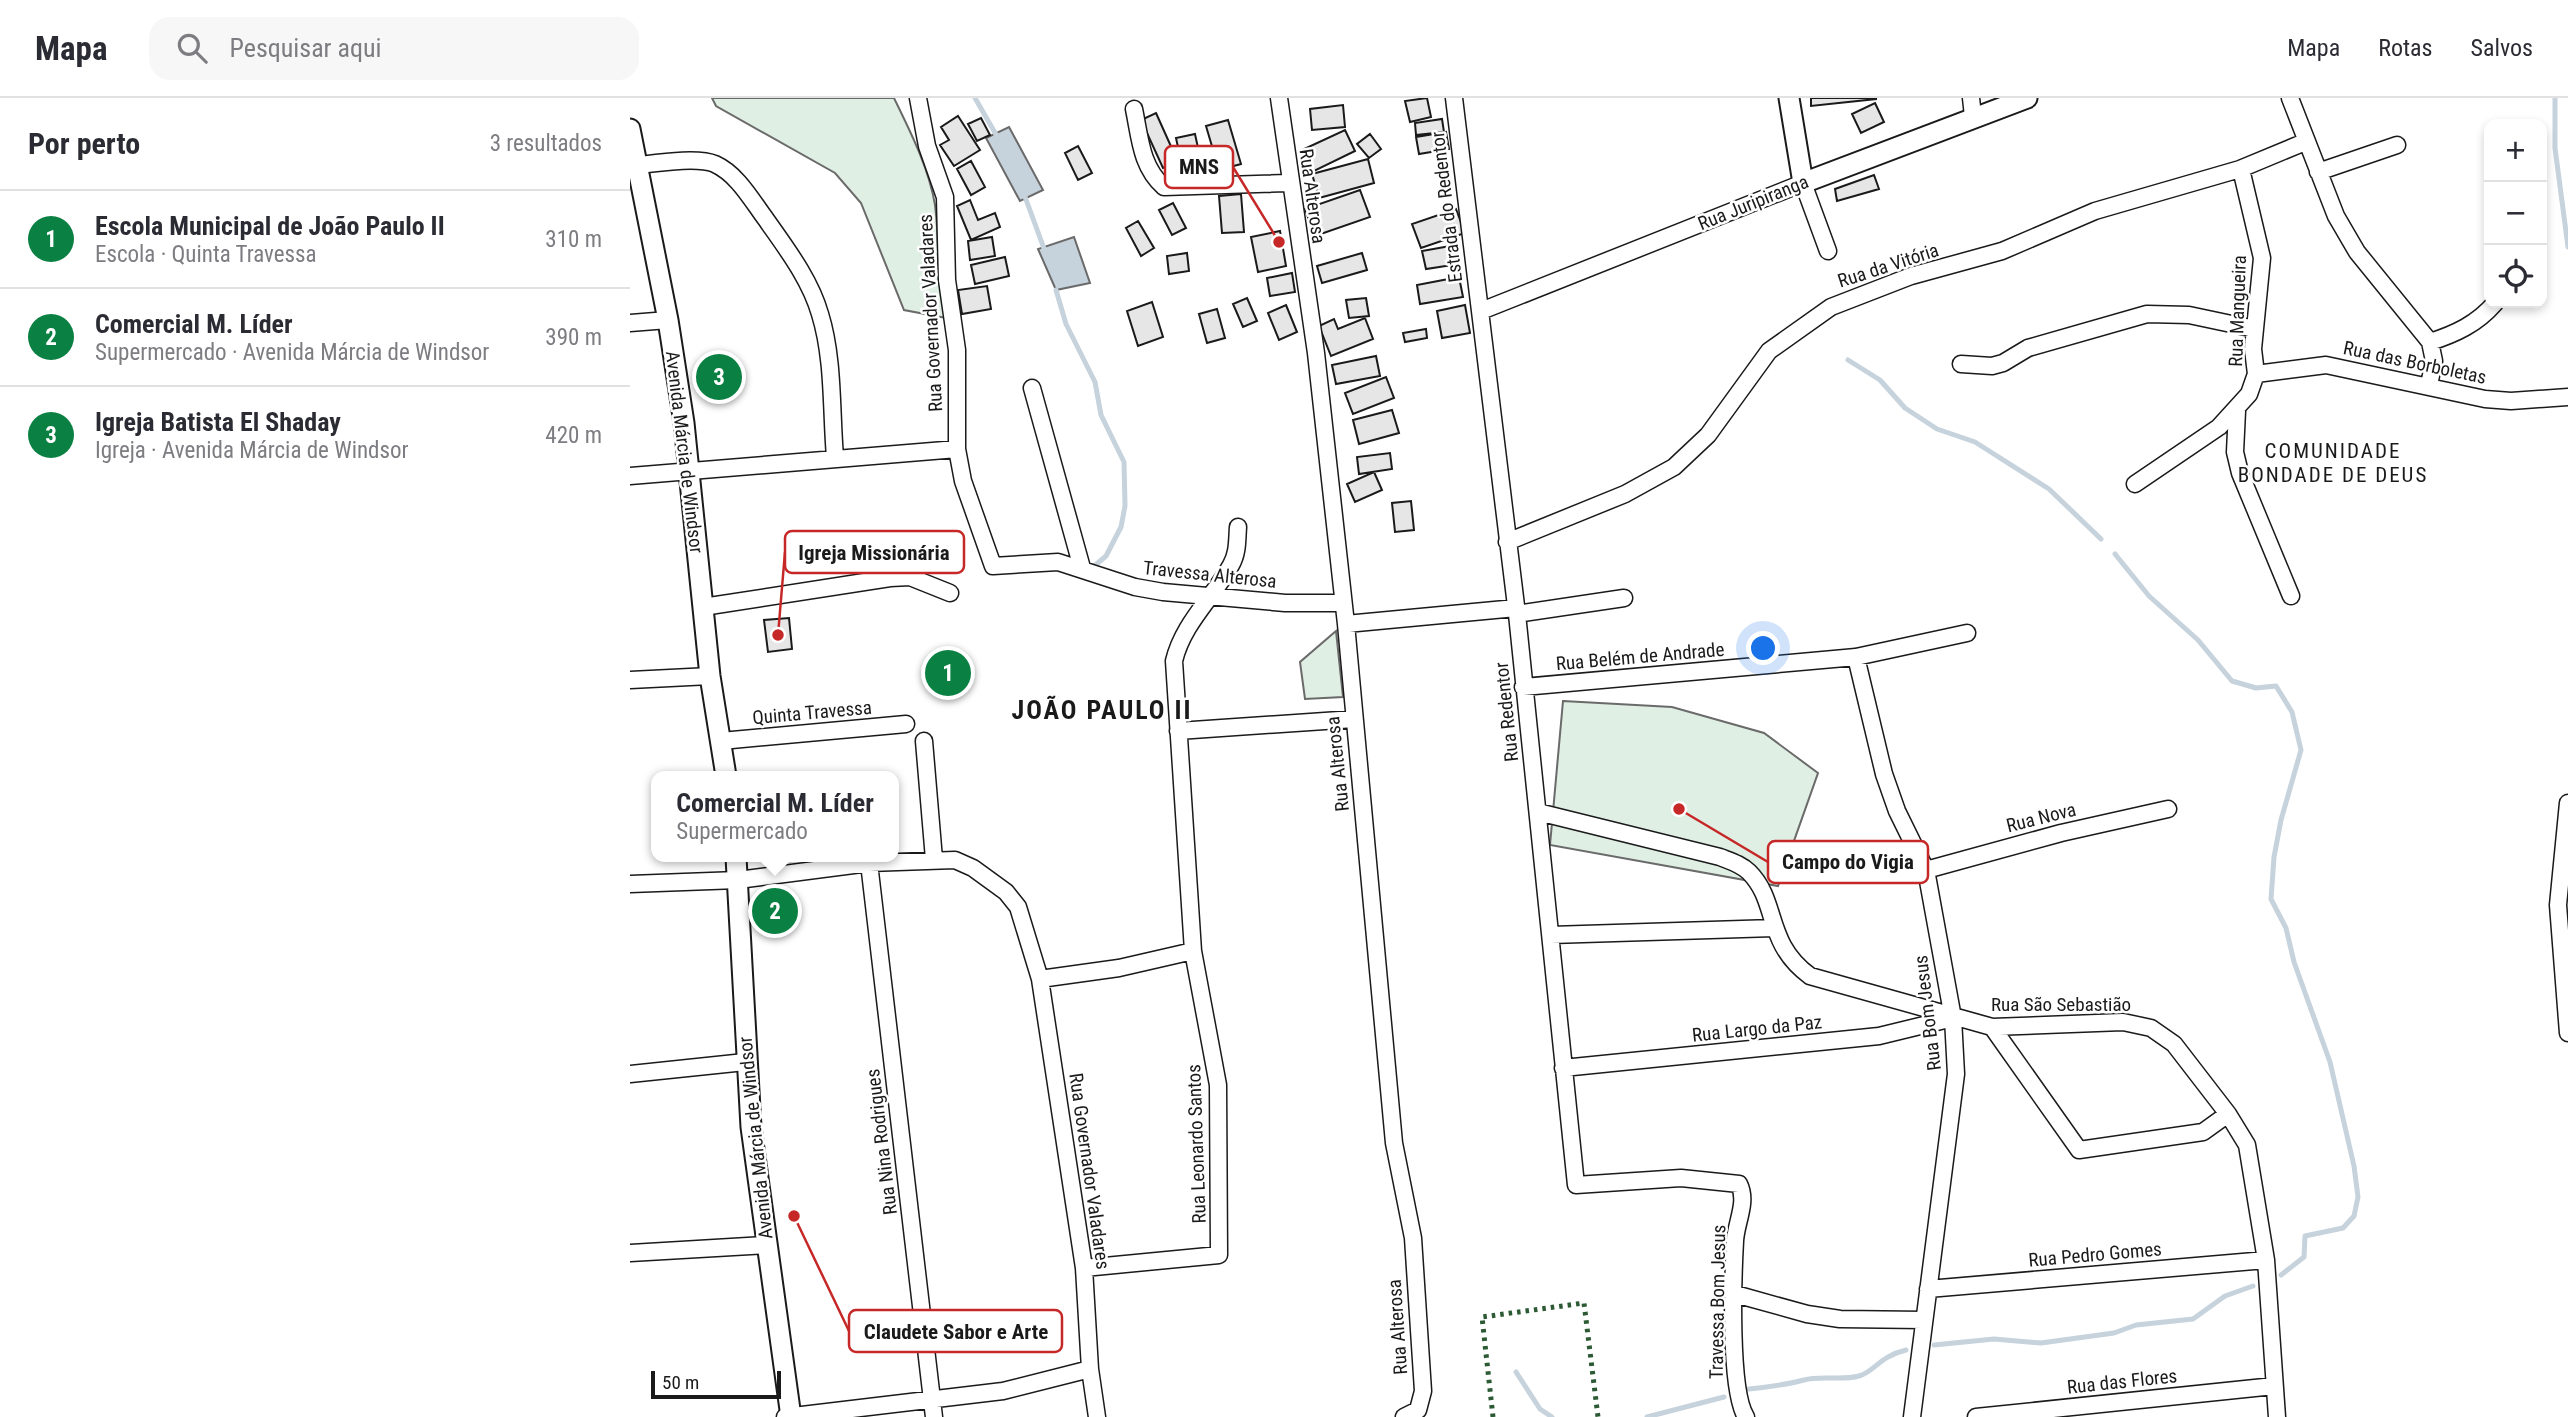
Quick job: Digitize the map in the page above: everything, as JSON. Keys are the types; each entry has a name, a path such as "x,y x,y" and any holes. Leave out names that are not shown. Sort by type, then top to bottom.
{"street":[{"name":"Rua Governador Valadares","path":"918,98 927,146 945,197 947,280 957,350 957,449 963,481 993,566"},
{"name":"Rua Alterosa","path":"1279,98 1289,183 1316,353 1346,624 1394,1143 1413,1238 1423,1391 1418,1410 1404,1417"},
{"name":"Estrada do Redentor","path":"1454,98 1481,311"},
{"path":"1789,98 1803,183 1828,251"},
{"name":"Rua Juripiranga","path":"1481,311 1803,183 1972,107 2027,98"},
{"path":"2291,98 2305,142 2336,216 2357,252 2430,342 2434,361 2429,385"},
{"path":"1134,109 1144,160 1152,176 1164,187 1289,183"},
{"name":"Avenida Márcia de Windsor","path":"630,129 633,166 668,320 689,470 710,676 725,771"},
{"name":"Rua da Vitória","path":"1507,542 1625,494 1674,467 1708,435 1769,351 1831,307 1911,276 2002,251 2095,211 2241,169 2305,142"},
{"path":"2318,172 2397,145"},
{"path":"633,166 713,163 743,187 795,262 812,292 826,339 835,457"},
{"name":"Rua Mangueira","path":"2134,484 2219,427 2237,411 2249,394 2256,374 2255,329 2262,258 2241,169"},
{"path":"2430,342 2454,335 2475,322 2490,308"},
{"name":"Rua Redentor","path":"1481,311 1517,611 1576,1185"},
{"path":"1961,365 1992,366 2013,359 2028,348 2147,314 2189,315 2255,329"},
{"path":"630,323 668,320"},
{"name":"Rua das Borboletas","path":"2256,374 2326,365 2485,399 2567,399"},
{"path":"1032,388 1082,568"},
{"path":"2237,411 2235,452 2241,473 2291,596"},
{"path":"630,476 957,449"},
{"name":"Rua Leonardo Santos","path":"1084,1268 1219,1255 1218,1085 1193,951 1174,676 1176,653 1206,598 1231,565 1237,548 1238,527"},
{"name":"Travessa Alterosa","path":"993,566 1037,561 1058,562 1135,587 1206,598 1343,603"},
{"path":"703,607 890,578 910,577 950,593"},
{"path":"1346,624 1517,611 1623,598"},
{"name":"Rua Belém de Andrade","path":"1523,687 1856,657 1967,632"},
{"name":"Rua Bom Jesus","path":"1856,657 1884,774 1897,811 1926,870 1953,1017 1956,1074 1912,1417"},
{"path":"630,680 710,676"},
{"path":"1178,731 1353,719"},
{"name":"Quinta Travessa","path":"721,741 906,724"},
{"path":"924,741 934,859"},
{"path":"2568,803 2558,915 2568,1033"},
{"name":"Rua Nova","path":"1926,870 2061,833 2168,809"},
{"name":"Rua São Sebastião","path":"1538,812 1739,864 1759,884 1774,928 1787,955 1811,976 1992,1027 2123,1022 2151,1028 2174,1044 2228,1114 2247,1145 2266,1260 2277,1417"},
{"name":"Rua Governador Valadares","path":"899,861 956,860 1006,892 1018,907 1040,979 1084,1268 1090,1369 1097,1417"},
{"name":"Avenida Márcia de Windsor","path":"736,862 745,1062 789,1417"},
{"name":"Rua Governador Valadares","path":"630,884 738,880 885,862"},
{"name":"Rua Nina Rodrigues","path":"869,863 933,1417"},
{"path":"1551,935 1774,928"},
{"path":"1040,979 1119,968 1193,951"},
{"name":"Rua Largo da Paz","path":"1563,1068 1869,1037 1906,1031 1953,1017"},
{"path":"1992,1027 2079,1150 2203,1132 2228,1114"},
{"path":"630,1074 745,1062"},
{"name":"Travessa Bom Jesus","path":"1576,1185 1681,1178 1739,1184 1744,1195 1735,1241 1736,1383 1746,1417"},
{"path":"630,1253 766,1245"},
{"name":"Rua Pedro Gomes","path":"1928,1289 2266,1260"},
{"path":"1735,1294 1840,1320 1924,1320"},
{"path":"789,1417 1003,1391 1090,1369"},
{"name":"Rua das Flores","path":"1976,1417 2274,1386"}],"green space":[{"path":"712,98 894,98 918,150 932,191 946,318 904,310 861,203 835,173 716,106"},
{"path":"1336,631 1343,697 1305,699 1300,662"},
{"path":"1563,701 1672,707 1764,733 1818,773 1778,886 1550,845"}],"shaded area":[{"path":"1009,127 1043,190 1020,201 986,138"},
{"path":"1074,237 1090,283 1056,290 1038,249"}],"building":[{"path":"1427,98 1431,117 1410,122 1405,101"},
{"path":"1811,98 1876,98 1876,99 1811,106"},
{"path":"1875,103 1884,122 1861,133 1852,114"},
{"path":"1343,105 1345,127 1312,130 1310,109"},
{"path":"1156,113 1178,162 1163,168 1141,120"},
{"path":"958,116 980,150 954,166 940,145 949,140 941,127"},
{"path":"981,118 990,135 977,141 968,124"},
{"path":"1442,119 1444,132 1416,135 1415,123"},
{"path":"1228,120 1241,164 1219,170 1206,126"},
{"path":"1345,130 1355,151 1312,172 1302,150"},
{"path":"1446,132 1449,149 1419,154 1416,137"},
{"path":"1195,134 1203,171 1184,175 1176,138"},
{"path":"1370,134 1381,149 1369,158 1357,144"},
{"path":"1078,146 1092,173 1078,180 1065,153"},
{"path":"1368,159 1374,183 1319,198 1312,174"},
{"path":"971,161 985,187 971,195 957,169"},
{"path":"1874,175 1879,189 1837,201 1835,189"},
{"path":"1360,190 1370,217 1315,236 1305,209"},
{"path":"1241,194 1244,232 1222,233 1219,196"},
{"path":"970,200 978,220 995,213 1000,227 971,240 957,206"},
{"path":"1173,203 1186,228 1172,235 1159,210"},
{"path":"1456,209 1465,233 1421,248 1412,224"},
{"path":"1138,221 1154,248 1141,256 1126,228"},
{"path":"1280,231 1286,266 1258,272 1251,237"},
{"path":"992,237 995,256 970,260 968,241"},
{"path":"1456,245 1459,264 1426,269 1422,251"},
{"path":"1187,253 1189,271 1169,274 1167,256"},
{"path":"1362,253 1367,270 1322,283 1317,266"},
{"path":"1005,257 1009,276 975,284 971,265"},
{"path":"1292,273 1295,292 1270,296 1267,278"},
{"path":"1459,277 1463,297 1420,304 1417,285"},
{"path":"987,286 991,309 962,314 958,290"},
{"path":"1247,298 1257,321 1243,327 1233,304"},
{"path":"1366,298 1369,316 1349,318 1346,300"},
{"path":"1152,302 1163,337 1138,346 1127,311"},
{"path":"1286,305 1297,332 1279,340 1268,313"},
{"path":"1465,305 1470,333 1442,338 1437,311"},
{"path":"1217,309 1225,338 1207,343 1199,314"},
{"path":"1365,318 1373,339 1331,356 1319,326 1334,319 1338,329"},
{"path":"1426,329 1427,338 1405,342 1403,333"},
{"path":"1376,356 1380,376 1336,384 1332,365"},
{"path":"702,367 732,367 737,381 702,384"},
{"path":"1386,377 1394,398 1353,414 1345,393"},
{"path":"1392,410 1399,433 1359,444 1353,420"},
{"path":"1390,453 1392,469 1359,474 1357,457"},
{"path":"1374,472 1382,490 1355,502 1347,484"},
{"path":"1411,501 1414,530 1395,532 1392,503"},
{"path":"789,618 792,649 768,652 764,620"},
{"path":"790,892 794,926 759,931 755,896"}],"waterway":[{"path":"975,98 998,138"},
{"path":"2555,98 2555,148 2568,247"},
{"path":"1024,194 1046,254"},
{"path":"1056,290 1066,324 1095,382 1101,415 1124,462 1125,506 1121,527 1106,556 1092,568"},
{"path":"1848,360 1880,380 1905,408 1937,429 1975,442 2049,489 2101,539"},
{"path":"2115,554 2149,596 2198,640 2232,681 2256,688 2276,686 2292,712 2301,750 2281,820 2274,857 2271,899 2286,928 2294,962 2330,1062 2354,1166 2358,1197 2354,1216 2343,1228 2305,1236 2304,1257 2281,1275"},
{"path":"1934,1345 1994,1339 2041,1343 2114,1333 2136,1325 2193,1319 2225,1296 2253,1286"},
{"path":"1749,1389 1811,1379 1859,1376 1890,1356 1906,1350"},
{"path":"1516,1372 1540,1409 1552,1417"},
{"path":"1647,1417 1724,1397"}],"hedge":[{"path":"1493,1417 1482,1317 1584,1303 1598,1417"}],"place":[{"name":"MNS","path":"1279,242"},
{"name":"Igreja Batista El Shaday","path":"719,377"},
{"name":"Igreja Missionária","path":"778,635"},
{"name":"Escola Municipal de João Paulo II","path":"948,673"},
{"name":"Campo do Vigia","path":"1679,809"},
{"name":"Comercial M. Líder","path":"775,911"},
{"name":"Claudete Sabor e Arte","path":"794,1216"}],"district":[{"name":"COMUNIDADE BONDADE DE DEUS","path":"2333,463"},
{"name":"JOÃO PAULO II","path":"1102,710"}]}
